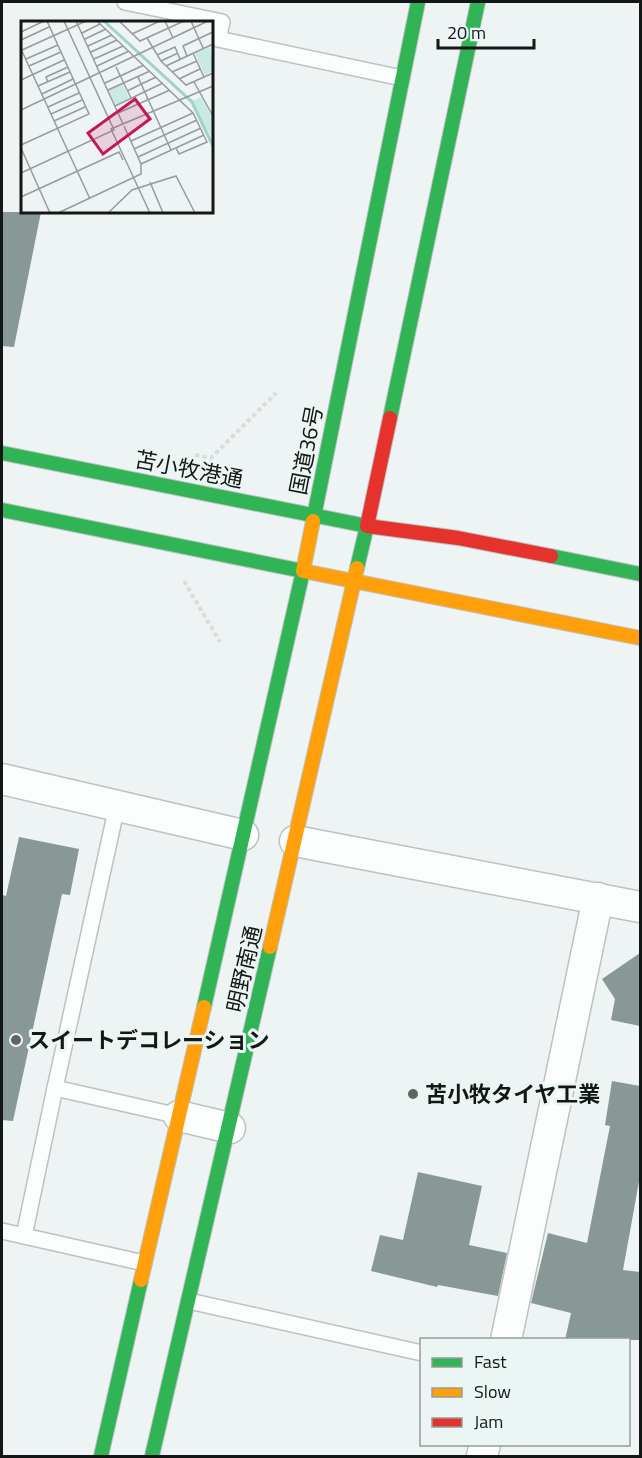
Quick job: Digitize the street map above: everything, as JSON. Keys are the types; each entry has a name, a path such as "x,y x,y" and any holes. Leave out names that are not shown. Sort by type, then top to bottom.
{"main road":[{"name":"国道36号","path":"303,571 418,2"},
{"path":"478,2 367,526 458,538 640,574"},
{"name":"苫小牧港通","path":"2,453 367,526"},
{"path":"2,510 640,638"},
{"name":"明野南通","path":"152,1456 230,1128 367,526"},
{"name":"明野南通","path":"101,1456 303,571"}],"street":[{"path":"2,779 243,834"},
{"path":"295,841 640,907"},
{"path":"507,1338 598,898"},
{"path":"179,1116 230,1128"}],"lane":[{"path":"125,2 222,22 218,39 402,78"},
{"path":"24,1236 117,806"},
{"path":"55,1088 179,1116"},
{"path":"2,1231 144,1263"},
{"path":"189,1301 420,1353"}],"path":[{"path":"188,454 211,458 276,393"},
{"path":"181,577 220,642"}],"building":[{"path":"2,212 41,213 14,347 2,346"},
{"name":"スイートデコレーション","path":"19,837 79,849 70,895 62,894 13,1121 2,1120 2,895 6,896"},
{"path":"640,953 640,1026 611,1020 615,999 602,979"},
{"path":"612,1081 640,1086 640,1176 623,1270 640,1272 640,1340 565,1338 571,1313 531,1303 548,1233 587,1243 610,1126 605,1125"},
{"path":"418,1172 482,1186 469,1245 507,1253 498,1296 438,1285 437,1287 371,1271 380,1235 403,1240"}],"traffic: fast":[{"path":"313,521 418,2"},
{"path":"390,418 478,2"},
{"path":"2,453 367,526 357,568"},
{"path":"2,510 303,571 204,1007"},
{"path":"551,556 640,574"},
{"path":"152,1456 270,947"},
{"path":"101,1456 141,1280"}],"traffic: slow":[{"path":"313,521 303,571 640,638"},
{"path":"270,947 357,568"},
{"path":"141,1280 204,1007"}],"traffic: jam":[{"path":"390,418 367,526 458,538 551,556"}],"place":[{"name":"スイートデコレーション","path":"16,1040"},
{"name":"苫小牧タイヤ工業","path":"413,1094"}]}
